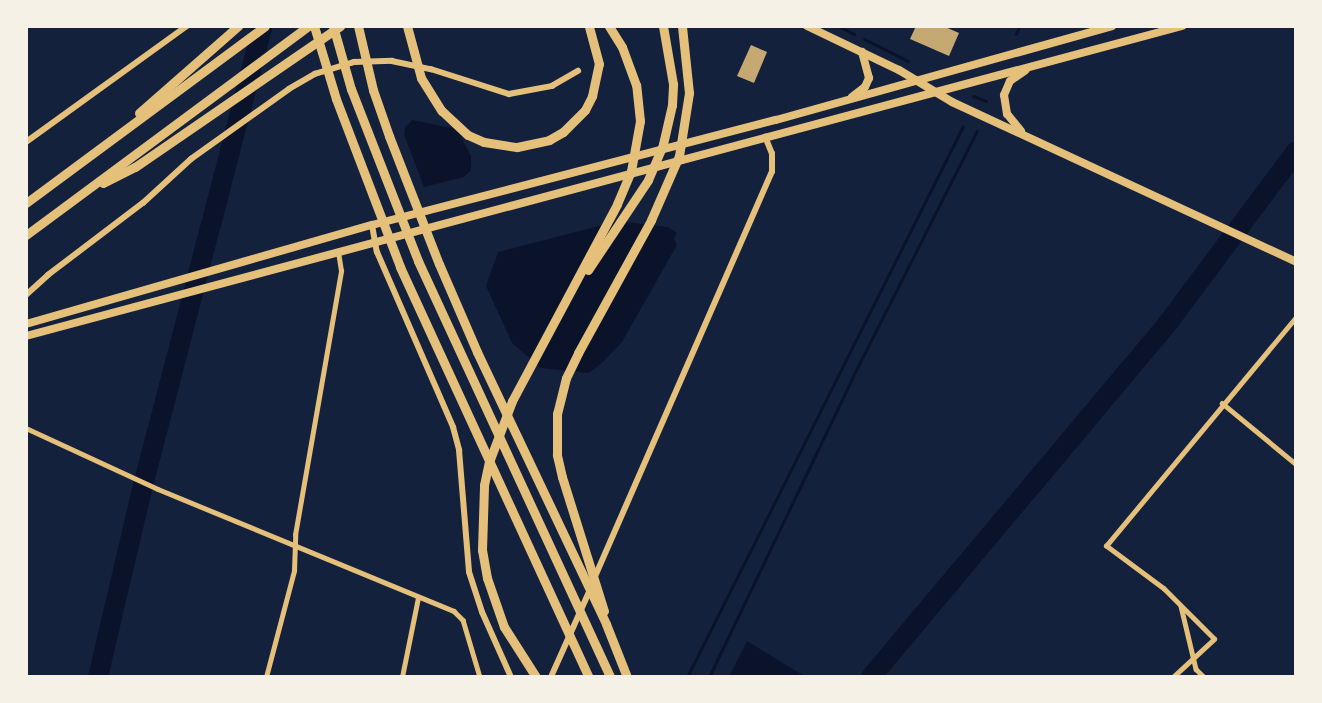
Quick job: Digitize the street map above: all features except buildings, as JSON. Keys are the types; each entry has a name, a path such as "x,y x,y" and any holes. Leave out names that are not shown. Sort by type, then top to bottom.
{"highway":[{"path":"129,124 152,98 238,26"},
{"path":"26,203 129,124 265,26"},
{"path":"26,234 308,26"},
{"path":"314,26 336,99 400,267 590,677"},
{"path":"332,26 351,89 418,261 610,677"},
{"path":"76,198 134,167 340,26"},
{"path":"358,26 380,108 439,264 477,352 606,624 627,677"},
{"path":"407,26 419,70 431,96 453,123 468,135 484,142 517,147 533,146 563,132 585,110 597,80 596,45 589,26"},
{"path":"536,677 513,641 494,602 482,550 481,520 489,462 502,424 625,188 638,134 636,85 622,47 609,26"},
{"path":"568,298 629,212 657,162 672,105 671,63 663,26"},
{"path":"606,624 562,476 557,448 557,414 566,378 652,220 679,156 689,93 682,26"}],"main road":[{"path":"26,142 187,26"},
{"path":"807,26 1024,134 1296,262"},
{"path":"26,324 372,225 919,81 1112,26"},
{"path":"26,336 1182,26"},
{"path":"846,100 865,86 869,78 862,52"},
{"path":"1024,134 1007,114 1004,93 1017,75 1039,64"},
{"path":"372,225 374,242 453,427 459,450 469,572 482,612 511,677"}],"street":[{"path":"26,295 48,275 143,204 191,159 289,89 332,68 377,61 410,64 509,94 552,86 578,71"},
{"path":"551,677 772,172 772,154 765,137"},
{"path":"266,677 294,571 294,546 341,271 338,251"},
{"path":"1173,677 1214,639 1180,605 1106,546 1222,403 1296,317"},
{"path":"1222,403 1296,464"},
{"path":"26,428 158,490 462,617 480,677"},
{"path":"402,677 418,598"},
{"path":"1180,605 1196,670 1204,677"}],"water":[{"path":"412,120 452,128 459,133 471,156 471,170 464,177 424,187 404,134 405,128"},
{"path":"618,221 668,227 677,233 674,238 677,245 622,342 604,361 589,373 541,368 512,343 486,286 498,252"},
{"path":"747,641 806,677 729,677"}],"waterway":[{"path":"98,677 141,493 263,26"},
{"path":"838,26 854,34"},
{"path":"1016,34 1019,26"},
{"path":"864,39 908,61"},
{"path":"973,96 986,101"},
{"path":"687,677 963,126"},
{"path":"709,677 852,378 977,131"},
{"path":"871,677 1168,323 1296,151"}]}
